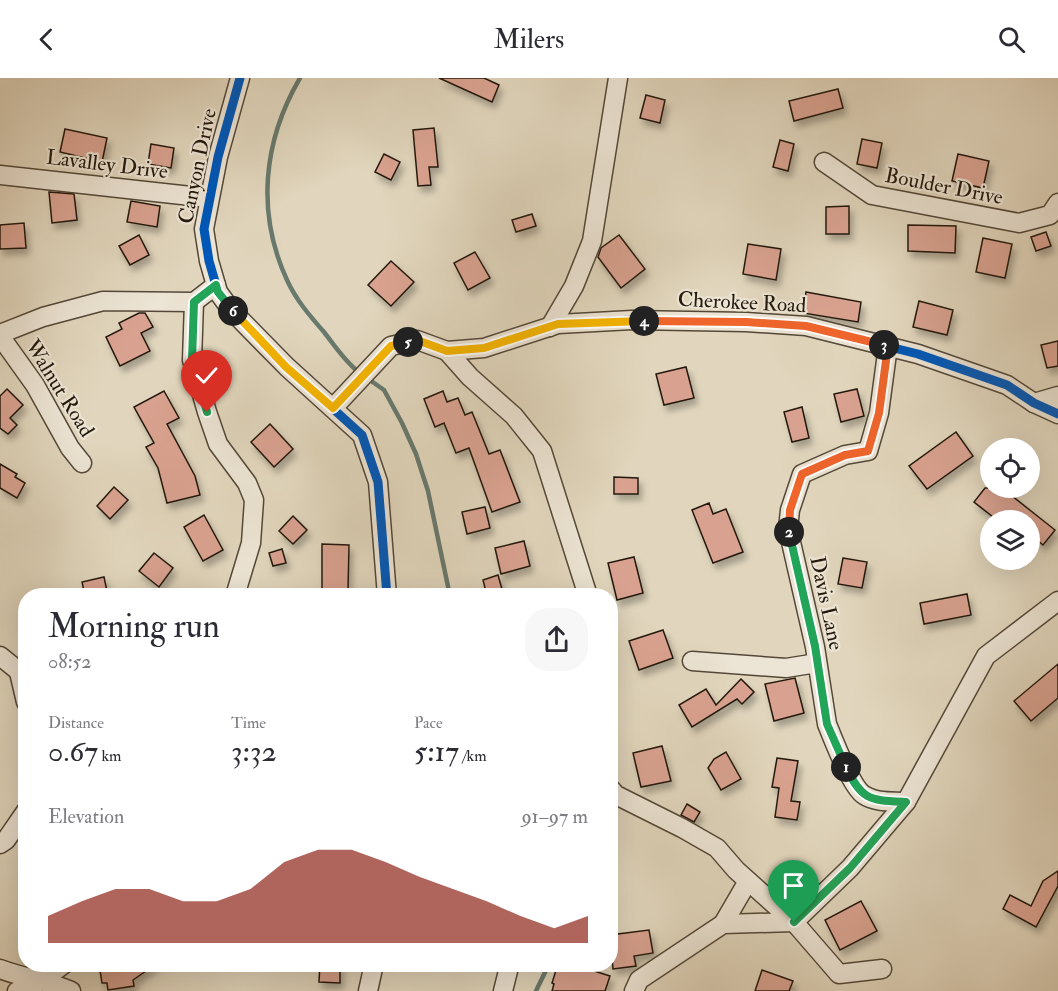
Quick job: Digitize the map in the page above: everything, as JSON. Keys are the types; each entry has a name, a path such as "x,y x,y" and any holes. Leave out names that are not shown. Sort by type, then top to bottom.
{"street":[{"name":"Canyon Drive","path":"240,78 209,198 204,229 209,261 218,292 232,311 286,367 362,435 378,482 386,588"},
{"path":"550,327 573,286 592,241 618,78"},
{"name":"Boulder Drive","path":"824,162 872,195 1019,223 1050,215 1058,203"},
{"name":"Lavalley Drive","path":"0,175 209,198"},
{"path":"216,285 194,302 192,360 218,444 248,483 254,500 251,543 238,588"},
{"name":"Walnut Road","path":"81,463 70,448 36,385 0,335 43,317 103,301 194,302"},
{"name":"Cherokee Road","path":"333,408 391,346 417,340 447,351 484,348 558,324 632,320 746,322 806,326 918,354 1007,385 1034,403 1058,414"},
{"name":"Davis Lane","path":"888,346 879,413 868,451 845,455 802,474 790,510 788,529 817,663 827,724 854,782 863,795 879,801 906,802"},
{"path":"447,351 470,377 514,416 542,451 585,588"},
{"path":"1034,403 1058,396"},
{"path":"723,924 794,922 850,868 906,802 986,656 1058,601"},
{"path":"0,656 18,672"},
{"path":"692,661 786,668 817,663"},
{"path":"618,796 717,848 735,870 794,922 839,974 882,969"},
{"path":"0,844 6,840 18,823"},
{"path":"634,991 639,980 723,924 748,881"},
{"path":"0,969 72,991"},
{"path":"17,991 42,981 54,972"},
{"path":"368,991 372,972"},
{"path":"503,991 508,972"}],"building":[{"path":"439,78 484,78 499,85 492,102"},
{"path":"838,89 843,108 794,121 789,101"},
{"path":"646,95 665,100 660,123 640,118"},
{"path":"434,128 438,167 429,167 431,185 418,186 413,130"},
{"path":"65,129 107,138 102,162 60,152"},
{"path":"862,139 882,143 877,168 857,164"},
{"path":"780,140 794,144 788,171 773,167"},
{"path":"151,144 174,148 171,168 148,164"},
{"path":"384,154 400,162 391,180 375,172"},
{"path":"958,154 989,161 983,188 952,181"},
{"path":"49,192 74,194 77,220 52,223"},
{"path":"131,201 160,206 157,227 127,222"},
{"path":"849,206 849,234 826,234 826,207"},
{"path":"532,214 536,226 516,232 512,220"},
{"path":"24,223 26,248 0,249 0,225"},
{"path":"908,225 956,226 955,253 908,251"},
{"path":"1046,232 1051,246 1036,251 1031,237"},
{"path":"139,235 149,255 130,265 119,246"},
{"path":"619,235 645,269 621,288 598,257 601,248"},
{"path":"983,238 1012,244 1005,278 976,272"},
{"path":"748,244 781,249 776,280 743,274"},
{"path":"475,252 490,278 468,290 454,263"},
{"path":"391,261 414,282 391,306 368,285"},
{"path":"806,292 861,302 858,322 803,313"},
{"path":"919,301 953,310 947,335 913,327"},
{"path":"139,313 145,313 153,327 141,333 150,351 120,366 106,337 122,329 119,323"},
{"path":"1058,341 1058,366 1047,368 1041,345"},
{"path":"686,367 694,398 664,405 656,374"},
{"path":"7,389 23,405 10,418 17,425 8,434 0,428 0,396"},
{"path":"857,389 864,416 841,422 834,394"},
{"path":"164,391 179,418 167,424 195,476 200,495 167,503 158,468 146,447 154,443 134,407"},
{"path":"443,391 447,402 458,398 465,415 472,412 489,454 500,450 520,502 492,512 469,448 456,453 444,423 435,427 424,399"},
{"path":"802,407 809,438 792,442 784,412"},
{"path":"270,424 293,449 274,467 251,442"},
{"path":"956,432 973,456 927,489 909,466"},
{"path":"0,464 17,474 15,477 25,483 17,498 0,488"},
{"path":"614,477 638,478 638,494 614,494"},
{"path":"114,487 128,500 110,519 97,506"},
{"path":"980,494 980,498 1015,498 1030,510 984,510 974,502"},
{"path":"709,503 713,514 726,509 743,552 713,563 692,510"},
{"path":"485,507 490,528 467,534 462,512"},
{"path":"204,515 223,550 203,561 184,527"},
{"path":"293,516 307,530 293,544 279,531"},
{"path":"1040,518 1055,530 1043,545 1040,542"},
{"path":"524,541 530,566 501,574 495,548"},
{"path":"322,544 349,545 348,588 322,588"},
{"path":"282,549 286,563 273,566 269,553"},
{"path":"154,553 173,568 159,587 139,571"},
{"path":"634,557 643,593 618,600 618,588 614,588 608,563"},
{"path":"843,558 867,562 862,588 838,584"},
{"path":"498,575 502,588 485,588 483,580"},
{"path":"104,577 106,588 83,588 82,582"},
{"path":"967,594 971,615 924,624 920,603"},
{"path":"663,630 673,658 639,670 629,641"},
{"path":"1058,664 1058,698 1031,721 1014,701"},
{"path":"795,678 804,713 774,721 765,684"},
{"path":"741,679 754,692 742,704 737,699 692,727 679,705 706,689 716,705"},
{"path":"662,746 671,781 641,787 633,753"},
{"path":"726,752 741,779 721,790 708,768 714,759"},
{"path":"777,758 798,761 791,801 800,802 797,820 775,817 779,788 772,787"},
{"path":"687,804 700,812 694,822 681,815"},
{"path":"1058,871 1058,886 1036,927 1003,909 1010,895 1031,906 1043,881"},
{"path":"861,901 877,931 840,950 825,920"},
{"path":"649,930 653,953 634,956 636,966 618,968 618,934"},
{"path":"762,970 793,981 789,991 755,991"},
{"path":"100,972 144,972 133,980 134,986 108,990 107,983 102,983"},
{"path":"320,972 340,972 340,983 319,982"},
{"path":"555,972 597,972 610,976 605,991 552,991 554,984 552,983"}],"waterway":[{"path":"300,78 278,127 271,152 268,178 271,229 277,255 295,294 341,354 360,373"},
{"path":"367,378 384,390 416,454 428,491 448,588"},
{"path":"536,991 545,972"}],"cycle path":[{"path":"240,78 218,157 204,229 209,261 218,292 232,311 287,367 362,435 378,482 386,588"},
{"path":"333,408 391,346 417,340 447,351 484,348 558,324 632,320 746,322 806,326 918,354 987,378 1007,385 1034,403 1058,414"},
{"path":"888,346 879,413 868,451 845,455 802,474 790,510 788,529 815,647 827,724 838,751 854,783 864,795 879,800 906,802"}],"route":[{"path":"207,412 192,360 194,302 216,285 218,292 232,311 286,367 333,408 391,346 417,340 447,351 484,348 558,324 632,320 746,322 806,326 888,346 879,413 868,451 845,455 802,474 790,510 788,529 815,646 827,724 831,736 863,795 879,801 906,802 850,868 794,922"}]}
